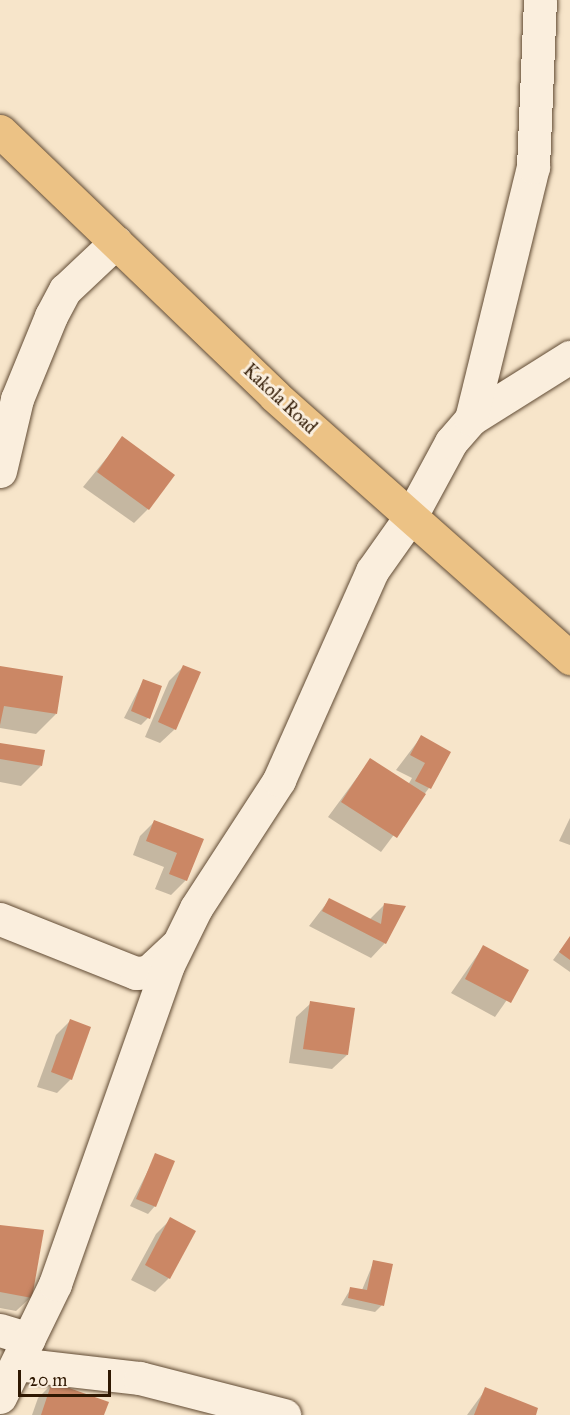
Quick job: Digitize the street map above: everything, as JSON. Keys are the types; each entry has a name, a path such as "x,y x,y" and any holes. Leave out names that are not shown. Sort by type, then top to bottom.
{"main road":[{"name":"Kakola Road","path":"0,131 275,396 570,658"}],"street":[{"path":"471,419 533,167 540,0"},
{"path":"0,471 17,399 51,316 65,290 116,242"},
{"path":"0,1398 15,1344 55,1284 178,945 279,780 372,571 411,516 451,442 471,419 570,357"},
{"path":"0,919 136,973 148,972 178,945"},
{"path":"15,1344 176,1384 284,1415"}],"building":[{"path":"122,436 175,475 149,510 97,472"},
{"path":"183,665 201,672 176,730 158,722"},
{"path":"0,666 63,676 57,714 4,706 0,725"},
{"path":"143,679 162,686 150,719 131,711"},
{"path":"421,735 451,752 431,789 415,781 425,763 410,755"},
{"path":"0,743 45,750 42,766 0,759"},
{"path":"370,758 426,794 397,838 341,802"},
{"path":"154,820 204,839 187,881 169,874 177,853 146,841"},
{"path":"329,898 381,924 384,903 406,906 386,944 322,911"},
{"path":"570,936 570,960 559,952"},
{"path":"483,945 529,970 511,1003 465,979"},
{"path":"310,1001 355,1008 348,1055 303,1049"},
{"path":"70,1019 91,1027 72,1080 51,1072"},
{"path":"155,1153 175,1161 156,1207 136,1199"},
{"path":"170,1217 196,1231 170,1279 145,1265"},
{"path":"0,1225 44,1230 32,1298 0,1292"},
{"path":"373,1260 393,1264 384,1306 348,1298 350,1287 367,1290"},
{"path":"52,1382 109,1402 104,1415 41,1415"},
{"path":"485,1387 538,1408 536,1415 474,1415"}]}
